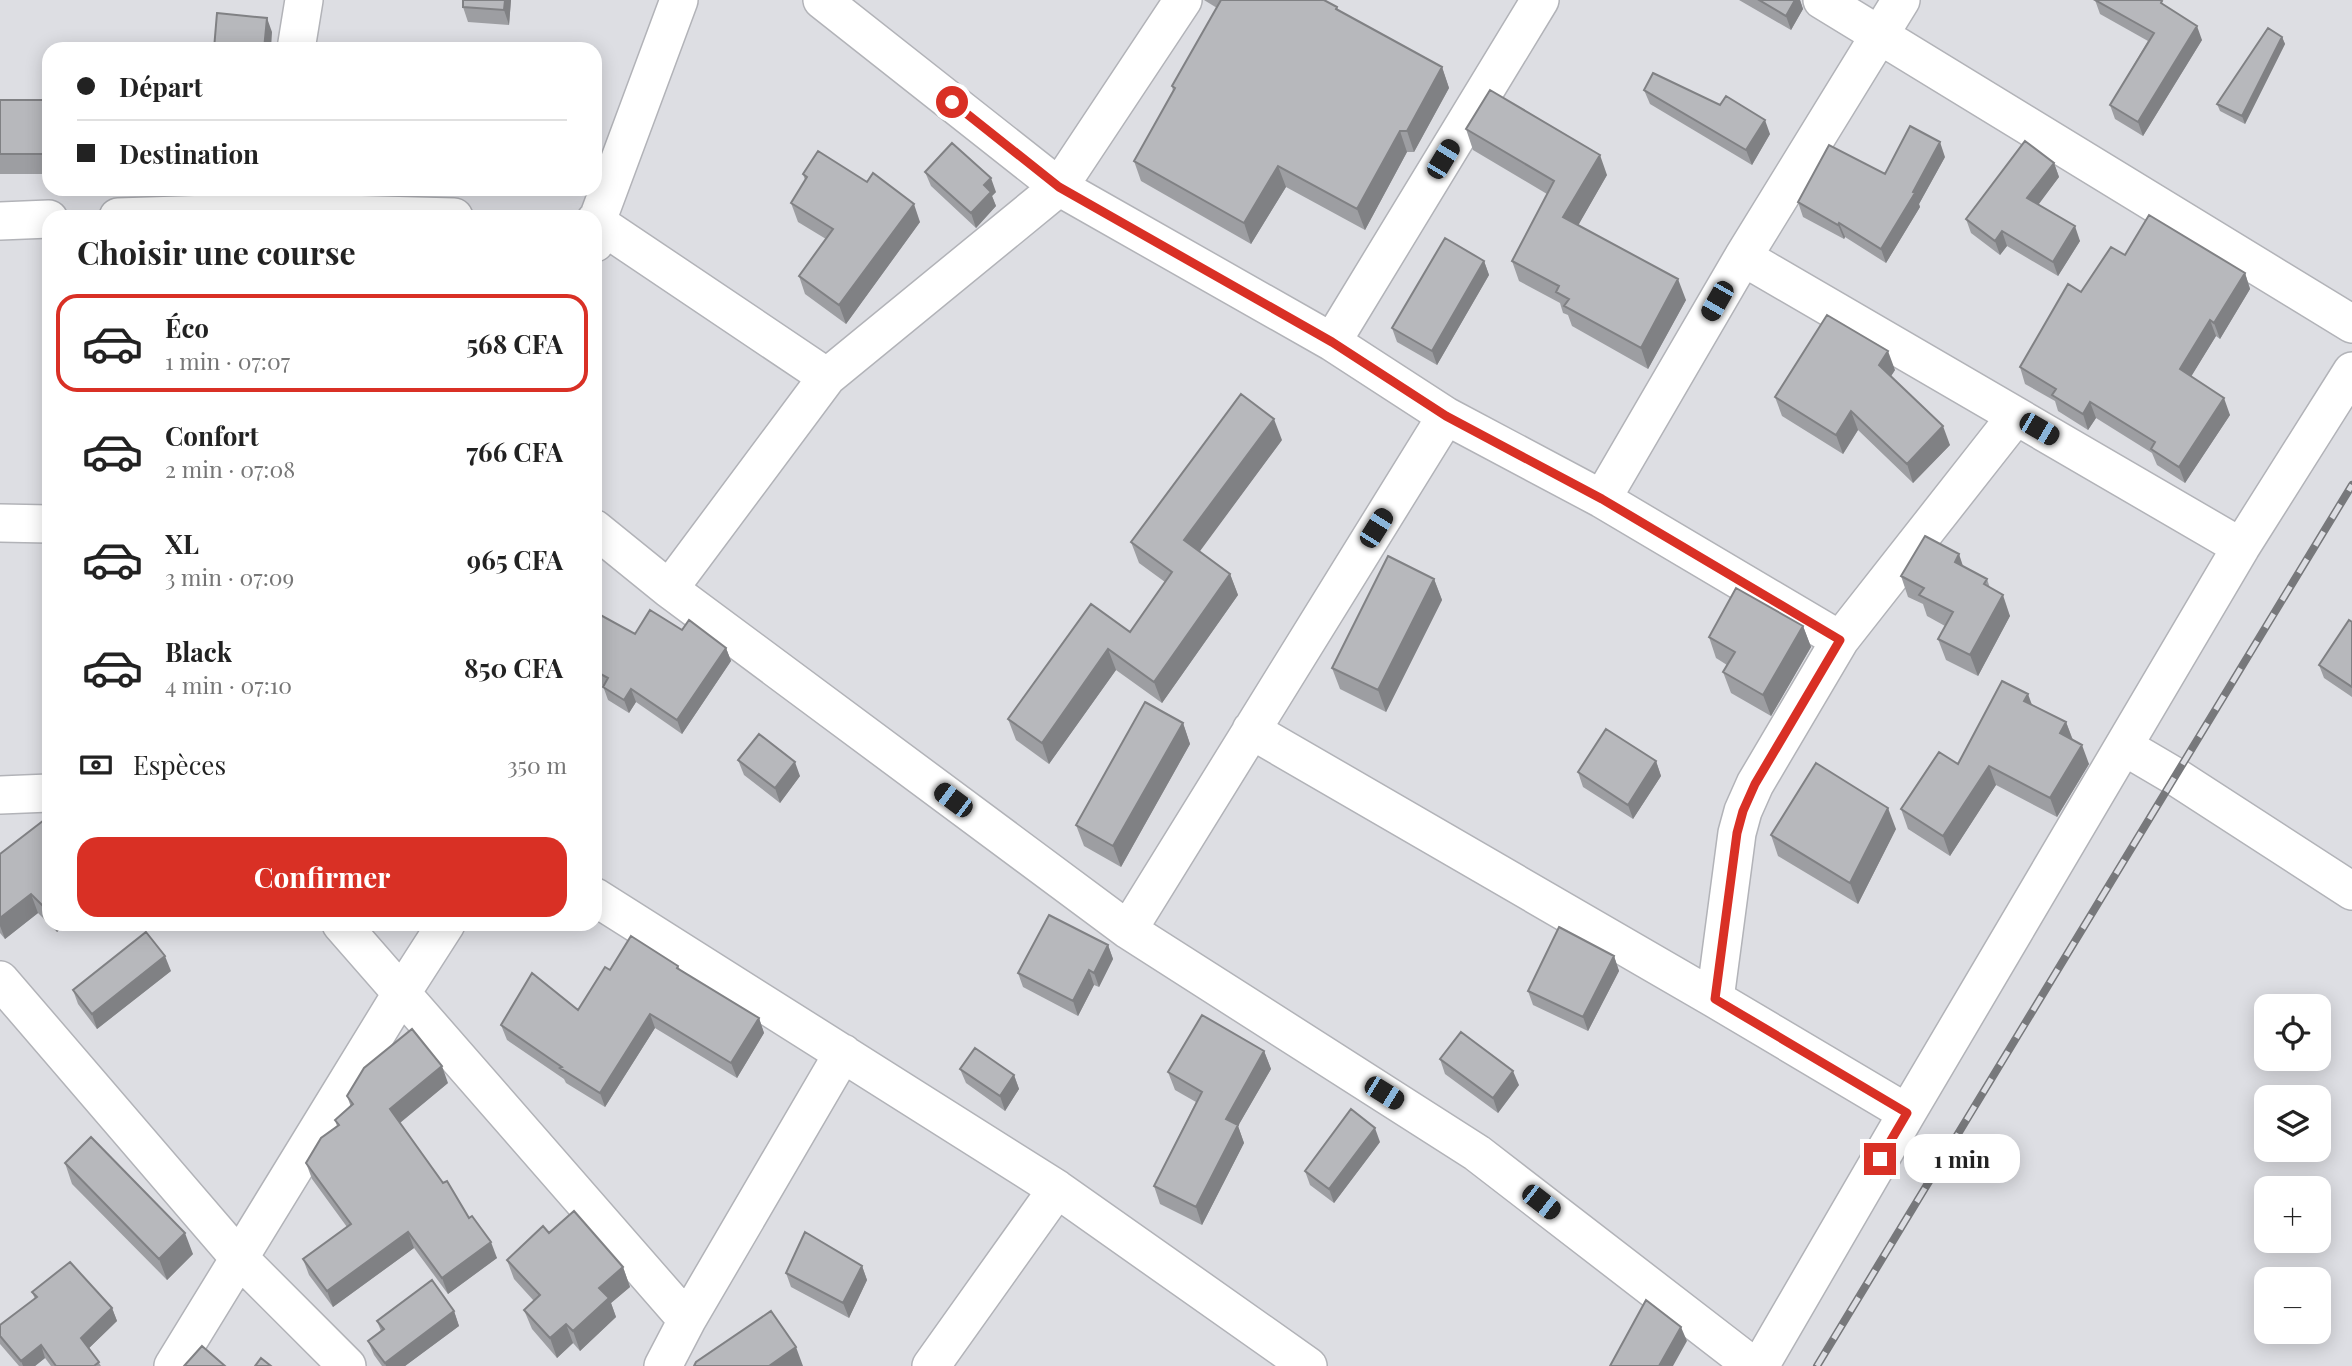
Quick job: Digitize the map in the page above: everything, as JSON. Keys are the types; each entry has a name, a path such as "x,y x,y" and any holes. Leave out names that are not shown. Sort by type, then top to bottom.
{"street":[{"path":"297,42 304,0"},
{"path":"602,212 679,0"},
{"path":"822,0 1059,187 1332,342 1446,416 1602,499 1840,640"},
{"path":"669,589 827,377 1059,187 1183,0"},
{"path":"1332,342 1540,0"},
{"path":"1822,0 2352,324"},
{"path":"1602,499 1743,257 1901,0"},
{"path":"184,210 270,201 374,210"},
{"path":"0,221 42,219"},
{"path":"602,233 827,377"},
{"path":"1743,257 2241,547"},
{"path":"1760,1366 2241,547 2352,371"},
{"path":"1128,930 1446,416"},
{"path":"1715,999 1737,833 1755,784 1840,640 2016,416"},
{"path":"0,523 42,524"},
{"path":"602,535 669,589 1128,930 1477,1153 1753,1366"},
{"path":"1251,730 1907,1113"},
{"path":"2125,747 2352,891"},
{"path":"0,794 42,793"},
{"path":"602,901 1057,1189 1308,1366"},
{"path":"347,931 687,1320"},
{"path":"173,1366 442,931"},
{"path":"0,980 239,1258 347,1366"},
{"path":"663,1366 687,1320 843,1053"},
{"path":"931,1366 1057,1189"}],"building":[{"path":"463,0 505,0 504,10 463,7"},
{"path":"1221,0 1324,0 1442,67 1407,131 1400,131 1357,209 1278,166 1244,223 1134,161 1175,88 1172,86"},
{"path":"1759,0 1795,0 1786,16"},
{"path":"2095,0 2160,0 2197,26 2138,122 2110,105 2154,33"},
{"path":"217,13 267,18 265,42 215,42"},
{"path":"2268,28 2282,37 2242,116 2217,104"},
{"path":"1653,73 1720,105 1726,96 1765,120 1746,150 1644,90"},
{"path":"1490,90 1600,155 1563,217 1678,279 1641,348 1564,306 1569,299 1556,292 1559,286 1512,261 1554,181 1466,129"},
{"path":"0,100 42,100 42,154 0,154"},
{"path":"1910,126 1940,142 1913,192 1915,193 1881,249 1798,202 1829,145 1885,174"},
{"path":"2025,141 2054,163 2027,198 2075,226 2053,262 2002,231 1995,241 1966,219"},
{"path":"952,143 991,178 984,185 991,192 971,213 925,172"},
{"path":"818,151 867,182 873,173 914,204 839,305 799,276 833,229 791,203 807,177 803,174"},
{"path":"2149,215 2245,273 2214,323 2210,320 2180,369 2224,398 2179,467 2151,449 2155,442 2090,402 2083,414 2052,395 2056,389 2020,367 2068,284 2081,292 2111,247 2125,255"},
{"path":"1445,238 1484,261 1432,351 1392,328"},
{"path":"1827,315 1888,351 1879,365 1943,426 1907,464 1851,411 1836,435 1775,397"},
{"path":"1241,394 1274,419 1184,540 1230,574 1154,682 1108,649 1042,743 1008,719 1091,604 1130,632 1172,572 1131,542"},
{"path":"1925,536 1959,554 1955,562 1987,579 1984,584 2003,595 1970,655 1938,639 1953,612 1919,595 1924,588 1901,576"},
{"path":"1388,556 1434,579 1378,690 1332,668"},
{"path":"1736,588 1803,626 1763,695 1723,672 1735,652 1709,637"},
{"path":"650,610 682,630 689,620 726,648 677,720 631,689 624,700 603,687 608,678 602,675 602,616 635,634"},
{"path":"2349,620 2352,622 2352,687 2319,665"},
{"path":"2002,681 2028,694 2024,701 2066,722 2060,733 2082,745 2050,798 1989,766 1943,836 1901,809 1939,752 1958,764"},
{"path":"1145,702 1183,723 1113,846 1076,825"},
{"path":"1606,729 1656,761 1628,805 1578,772"},
{"path":"759,734 795,762 775,788 738,760"},
{"path":"1816,763 1888,808 1850,883 1771,835"},
{"path":"42,822 42,905 31,894 0,918 0,854"},
{"path":"1049,915 1108,945 1094,973 1089,970 1073,1001 1018,973"},
{"path":"1559,927 1614,956 1583,1017 1528,991"},
{"path":"146,932 165,956 92,1014 73,990"},
{"path":"631,936 678,966 677,968 759,1018 731,1063 650,1014 600,1093 501,1025 532,973 578,1010 605,967 610,970"},
{"path":"1202,1015 1264,1051 1226,1119 1238,1125 1196,1207 1154,1186 1202,1092 1168,1072"},
{"path":"412,1029 442,1066 390,1109 443,1183 447,1181 469,1218 472,1216 491,1242 442,1278 408,1232 327,1291 303,1259 351,1224 306,1163 321,1138 339,1125 335,1120 353,1104 347,1096 364,1068"},
{"path":"1461,1032 1513,1071 1493,1098 1440,1059"},
{"path":"975,1048 1014,1075 1000,1096 960,1069"},
{"path":"1351,1109 1375,1128 1329,1189 1305,1171"},
{"path":"91,1137 185,1233 159,1259 65,1163"},
{"path":"574,1211 623,1267 599,1288 609,1298 573,1331 566,1324 550,1338 524,1310 540,1295 507,1260 543,1226 549,1233"},
{"path":"805,1232 862,1266 843,1303 786,1273"},
{"path":"70,1262 112,1308 81,1338 99,1362 94,1366 56,1366 41,1345 21,1361 0,1336 0,1325 37,1297 32,1292"},
{"path":"432,1280 454,1311 385,1363 368,1341 384,1329 377,1321"},
{"path":"1646,1300 1681,1327 1659,1366 1610,1366"},
{"path":"771,1311 796,1347 769,1366 694,1366 696,1362"},
{"path":"202,1346 225,1366 184,1366"},
{"path":"261,1358 271,1366 255,1366"}],"railway":[{"path":"1817,1366 2352,485"}],"route":[{"path":"952,102 1059,187 1332,342 1446,416 1602,499 1840,640 1755,784 1743,811 1737,833 1715,999 1907,1113 1880,1159"}]}
